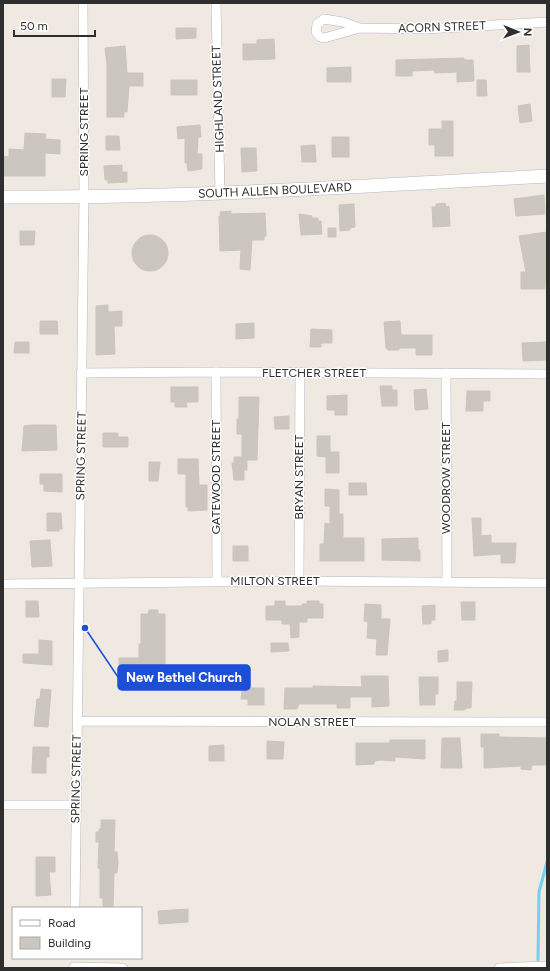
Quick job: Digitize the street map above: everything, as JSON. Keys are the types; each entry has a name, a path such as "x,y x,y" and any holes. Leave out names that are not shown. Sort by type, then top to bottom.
{"street":[{"name":"SPRING STREET","path":"75,907 84,197 83,3"},
{"name":"HIGHLAND STREET","path":"216,3 220,194"},
{"name":"ACORN STREET","path":"360,28 425,29 547,22"},
{"name":"SOUTH ALLEN BOULEVARD","path":"3,197 220,194 547,176"},
{"name":"FLETCHER STREET","path":"81,373 216,372 547,374"},
{"name":"GATEWOOD STREET","path":"216,372 217,582"},
{"name":"BRYAN STREET","path":"299,581 300,373"},
{"name":"WOODROW STREET","path":"446,373 447,582"},
{"name":"MILTON STREET","path":"3,584 299,581 547,582"},
{"name":"NOLAN STREET","path":"77,721 547,722"},
{"path":"3,805 76,804"},
{"path":"499,968 547,966"},
{"path":"74,968 124,968"}],"building":[{"path":"176,28 196,28 196,38 176,39"},
{"path":"274,39 275,59 243,60 243,44 257,44 257,40"},
{"path":"529,45 530,72 517,72 517,46"},
{"path":"125,46 127,73 143,73 143,86 129,86 127,112 124,112 124,117 107,117 107,65 105,48"},
{"path":"464,58 464,60 473,60 474,81 457,82 457,72 435,73 434,70 412,71 412,76 396,76 396,60"},
{"path":"351,67 351,82 327,82 327,68"},
{"path":"52,79 66,79 65,97 52,97"},
{"path":"171,80 197,80 197,95 171,95"},
{"path":"477,80 486,80 487,96 477,96"},
{"path":"530,104 532,121 520,123 518,106"},
{"path":"442,121 453,121 453,156 435,156 435,145 429,145 429,129 442,129"},
{"path":"200,125 201,137 198,137 197,154 202,154 202,169 188,171 187,163 185,163 185,138 178,139 177,127"},
{"path":"25,133 46,134 45,139 60,140 60,154 45,153 45,176 3,176 3,156 9,157 9,149 24,150"},
{"path":"106,136 119,136 120,150 106,150"},
{"path":"332,137 349,137 349,157 332,157"},
{"path":"315,145 316,162 302,162 301,146"},
{"path":"241,148 256,148 257,171 242,172"},
{"path":"122,165 122,172 127,172 127,182 108,183 108,180 105,180 104,166"},
{"path":"544,195 545,214 516,216 514,199"},
{"path":"445,203 446,207 449,206 450,226 433,227 432,207 436,207 436,204"},
{"path":"354,204 355,227 350,228 350,230 340,231 339,205"},
{"path":"231,211 231,214 265,213 266,236 264,236 264,240 252,240 250,270 240,269 241,250 220,251 220,212"},
{"path":"299,214 312,216 312,218 318,218 318,221 321,221 322,234 301,235"},
{"path":"328,228 336,228 336,237 328,237"},
{"path":"20,231 35,231 34,245 20,245"},
{"path":"547,232 545,289 521,289 521,272 526,272 519,236"},
{"path":"154,235 163,240 167,246 167,260 163,266 154,271 146,271 137,266 133,260 132,249 137,240 143,236"},
{"path":"108,305 108,312 122,311 122,326 114,326 115,354 96,355 96,306"},
{"path":"40,321 57,321 58,334 40,334"},
{"path":"400,321 401,335 432,335 432,355 416,355 416,348 399,348 399,350 388,350 386,348 384,322"},
{"path":"254,323 254,338 236,339 236,324"},
{"path":"311,329 332,330 332,343 321,343 321,347 310,347"},
{"path":"15,342 29,342 29,353 14,353"},
{"path":"547,342 547,360 523,361 522,343"},
{"path":"380,386 392,386 392,390 397,390 397,406 382,406"},
{"path":"171,387 198,387 198,402 186,402 187,407 175,407 175,402 171,402"},
{"path":"426,389 428,409 415,410 414,390"},
{"path":"467,391 490,391 490,401 483,401 483,411 466,411"},
{"path":"347,395 347,415 335,415 335,410 327,410 327,396"},
{"path":"239,397 259,397 257,460 247,460 247,470 244,470 244,480 234,480 232,463 234,463 234,457 242,457 242,434 237,434"},
{"path":"289,416 289,429 275,429 274,417"},
{"path":"56,425 57,450 22,451 24,426"},
{"path":"103,433 118,433 118,437 128,437 128,447 103,447"},
{"path":"317,436 330,436 330,452 339,452 339,473 326,473 326,457 317,456"},
{"path":"178,459 198,459 199,485 207,485 207,510 188,511 188,507 186,507 186,474 178,474"},
{"path":"149,462 160,462 158,481 149,481"},
{"path":"40,474 62,474 62,492 44,491 44,484 40,484"},
{"path":"349,483 366,483 367,495 349,495"},
{"path":"325,489 339,490 339,514 343,514 343,538 364,538 364,561 320,561 320,544 324,544 325,523 330,524 330,506 325,506"},
{"path":"47,513 61,513 62,529 59,529 59,531 47,531"},
{"path":"472,518 481,518 481,536 491,535 491,543 516,543 515,563 501,563 501,554 474,556"},
{"path":"418,538 420,561 382,560 382,539"},
{"path":"50,540 52,566 32,567 30,541"},
{"path":"233,546 248,546 248,561 233,561"},
{"path":"26,601 38,601 39,617 26,617"},
{"path":"275,601 285,601 285,606 302,606 302,604 307,604 307,601 319,601 319,604 323,604 323,618 307,618 307,622 299,622 299,637 291,638 290,624 282,624 282,620 266,620 266,606 275,606"},
{"path":"461,602 475,602 475,620 462,620"},
{"path":"365,604 381,605 381,619 390,619 387,655 376,655 377,639 367,638 368,622 364,621"},
{"path":"435,605 435,620 431,620 431,624 423,624 422,606"},
{"path":"149,610 158,610 158,614 165,614 165,682 119,682 119,658 139,658 139,644 141,644 141,614 148,614"},
{"path":"39,640 52,641 52,665 23,663 23,654 39,654"},
{"path":"271,643 288,643 289,651 271,652"},
{"path":"448,650 448,661 438,662 438,651"},
{"path":"361,676 388,676 389,706 372,707 372,697 350,697 350,708 337,708 337,704 299,704 297,709 284,709 285,688 313,688 313,686 362,687"},
{"path":"419,677 438,677 438,694 435,694 435,705 420,705"},
{"path":"457,682 472,682 471,708 454,710 455,701 457,701"},
{"path":"249,688 264,688 264,705 248,705 248,699 241,699 242,690 249,690"},
{"path":"41,689 51,690 48,727 34,726 37,699 40,699"},
{"path":"481,734 499,734 499,737 547,738 547,765 532,765 531,770 521,769 521,766 484,768 484,747 481,747"},
{"path":"442,738 460,738 462,768 441,768"},
{"path":"390,740 425,740 425,759 395,757 395,761 380,760 375,761 374,764 356,765 356,743 390,743"},
{"path":"267,741 284,742 283,759 267,759"},
{"path":"224,745 224,761 209,761 209,746"},
{"path":"33,747 49,747 49,757 46,757 46,773 32,773"},
{"path":"101,820 115,820 114,852 117,852 118,862 117,873 114,873 113,907 103,907 103,898 100,898 100,868 98,868 99,842 96,842 96,832 99,832 99,829 101,829"},
{"path":"36,857 55,857 55,872 49,872 51,895 36,896"},
{"path":"188,909 188,922 159,924 158,911"}],"waterway":[{"path":"538,960 539,892 547,862"}],"place":[{"name":"New Bethel Church","path":"85,628"}]}
